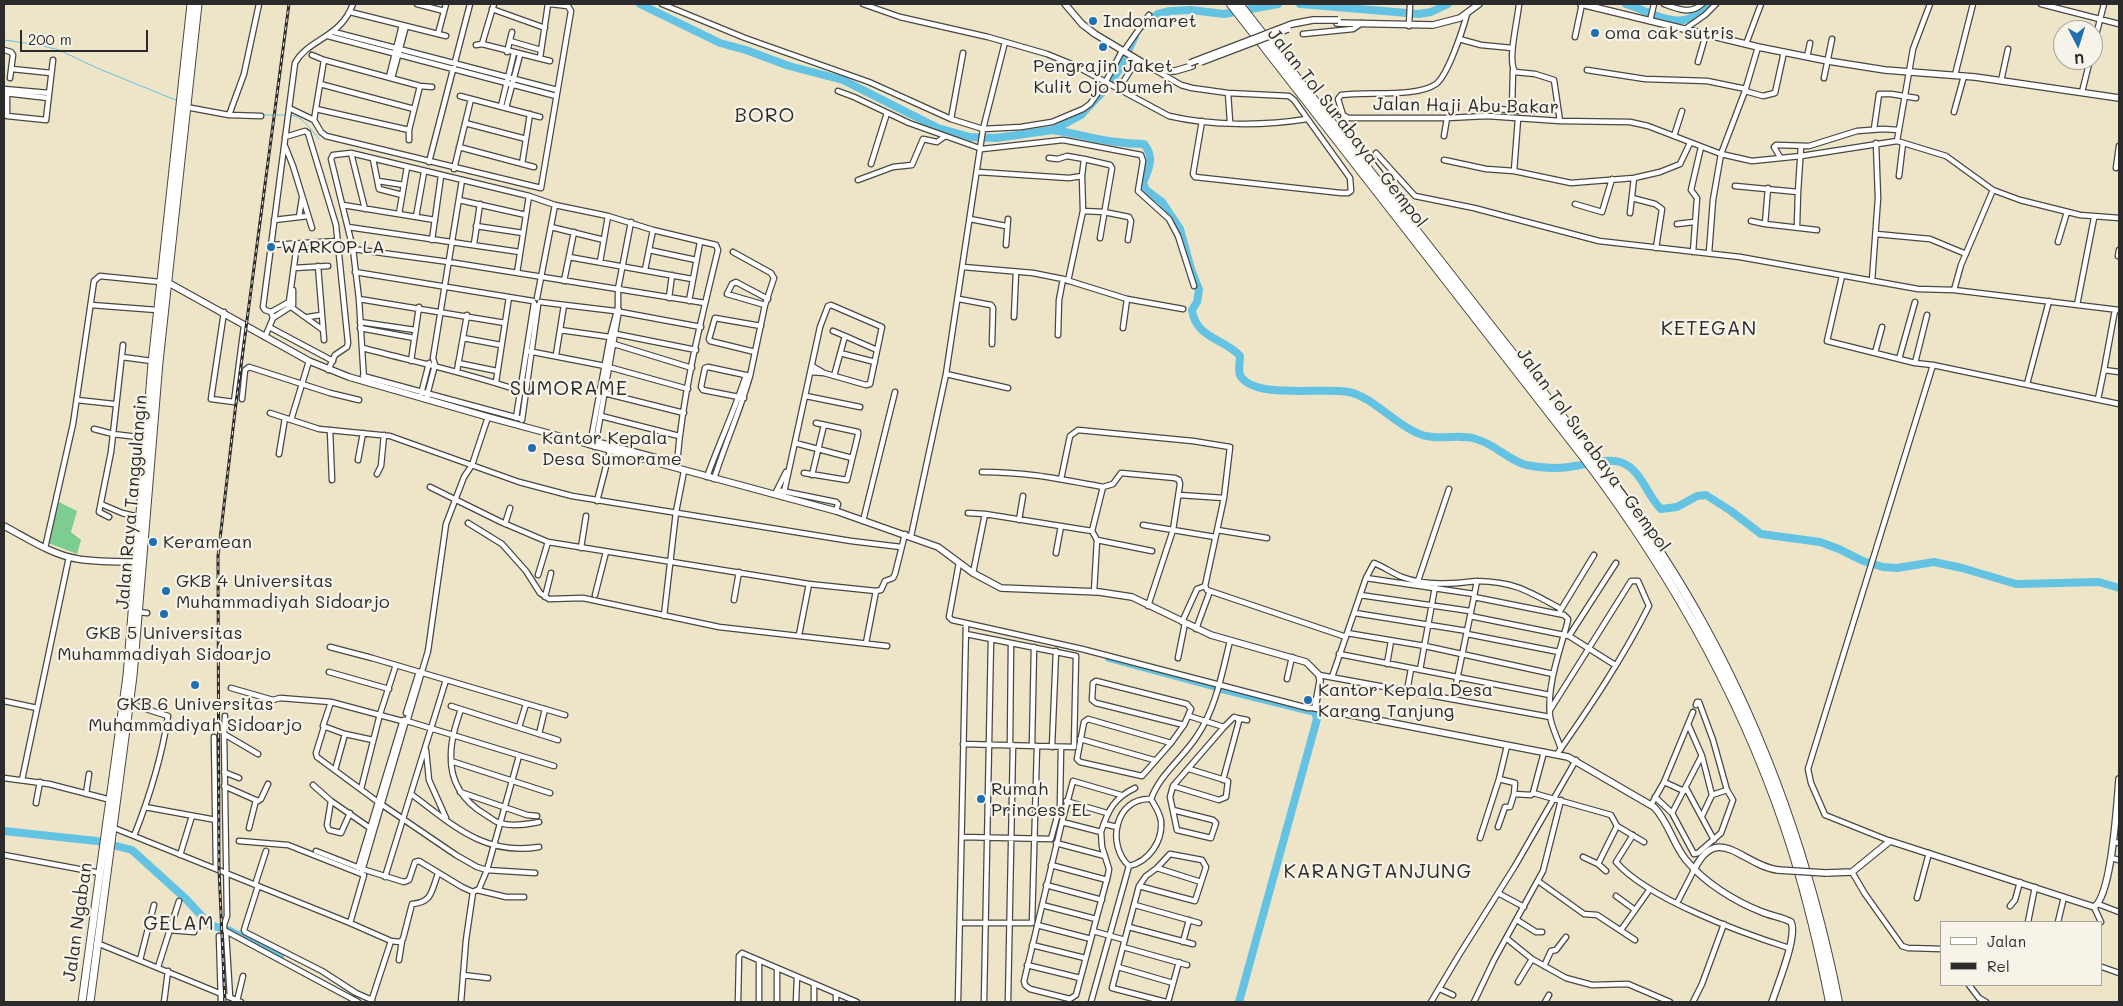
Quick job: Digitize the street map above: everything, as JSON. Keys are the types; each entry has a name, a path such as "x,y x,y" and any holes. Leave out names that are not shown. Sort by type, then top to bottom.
{"highway":[{"path":"184,102 191,4"},
{"name":"Jalan Raya Tanggulangin","path":"90,1002 111,800 146,569 169,226 198,4"},
{"name":"Jalan Tol Surabaya–Gempol","path":"1236,6 1586,453 1656,546 1703,625 1759,740 1799,850 1829,959 1838,1002"},
{"name":"Jalan Raya Tanggulangin","path":"130,676 139,517 152,360 157,310 164,282"},
{"name":"Jalan Tol Surabaya–Gempol","path":"1600,472 1683,603 1719,671 1749,736 1773,794 1793,852 1820,954 1830,1002"},
{"name":"Jalan Raya Tanggulangin","path":"108,842 114,828 130,704 129,686"},
{"name":"Jalan Ngaban","path":"82,1002 100,873 108,842"}],"street":[{"path":"230,113 244,74 258,4"},
{"path":"289,306 271,312 263,307 295,63 302,53 334,32 350,12 353,4"},
{"path":"418,4 444,11"},
{"path":"438,34 446,4"},
{"path":"429,162 470,4"},
{"path":"289,110 314,120 321,132 326,136 541,188 570,11 568,6 549,4 540,58"},
{"path":"662,4 745,38 869,82 951,119 983,131 1042,124 1069,117 1090,104 1106,83 1123,52 1149,15"},
{"path":"863,4 900,17 1047,54 1074,65 1165,115 1202,121 1230,121 1261,125 1307,119"},
{"path":"1065,4 1088,29 1136,60 1186,87 1228,93 1287,95 1294,100 1350,178 1351,191 1349,193 1259,186 1195,177 1193,174 1202,121"},
{"path":"1409,24 1410,4"},
{"path":"1156,70 1169,72 1292,27 1338,22 1446,23 1467,14 1479,4"},
{"path":"1512,110 1512,48 1519,4"},
{"path":"1575,38 1582,4 1651,19 1758,47 1828,61 1910,72 1964,76 2119,98"},
{"path":"1651,19 1654,4"},
{"path":"1664,4 1686,11 1695,9 1702,4"},
{"path":"1685,29 1705,15 1716,4"},
{"path":"1746,44 1761,4"},
{"path":"1899,176 1899,137 1913,49 1930,4"},
{"path":"1955,75 1973,4"},
{"path":"2041,4 2119,24"},
{"path":"2100,19 2104,4"},
{"path":"482,44 493,6 545,28"},
{"path":"350,12 446,36"},
{"name":"Jalan Haji Abu Bakar","path":"1467,14 1459,39 1442,78 1432,86 1415,91 1344,94 1338,98 1342,113 1348,118 1487,116 1518,119 1559,115 1630,122 1675,133 1690,143 1752,161 1801,150"},
{"path":"1303,34 1353,28 1360,22"},
{"path":"391,78 404,25"},
{"path":"334,32 397,52"},
{"path":"507,52 512,32"},
{"path":"1698,62 1706,34"},
{"path":"328,36 510,81 557,90"},
{"path":"1459,39 1481,45 1512,48"},
{"path":"1824,78 1832,39"},
{"path":"510,41 541,50"},
{"path":"430,487 505,524 548,542 809,584 881,590 885,581 893,578 902,547 908,535 946,374 959,299 983,131 1005,42"},
{"path":"1807,57 1810,43"},
{"path":"476,45 482,44 507,52 550,61"},
{"path":"1708,253 1713,200 1722,151 1746,90 1758,47"},
{"path":"2001,81 2008,49"},
{"path":"4,50 13,53 10,78"},
{"path":"1587,70 1645,79 1707,81 1763,96 1771,95 1775,92 1784,52"},
{"path":"951,119 963,53"},
{"path":"503,107 517,54"},
{"path":"312,55 420,86 432,87"},
{"path":"48,96 5,92 6,115 17,118 46,120 53,60"},
{"path":"314,120 324,60"},
{"path":"1117,90 1136,60"},
{"path":"12,69 51,73"},
{"path":"1498,109 1559,115 1553,79 1535,74 1515,72 1513,69"},
{"path":"2082,92 2088,70"},
{"path":"1954,112 1964,76"},
{"path":"510,81 556,96"},
{"path":"320,84 414,109"},
{"path":"409,140 409,130 420,86"},
{"path":"838,91 944,137 982,147 1063,140 1141,155 1143,159 1138,187 1139,192 1169,219 1178,236 1194,286"},
{"path":"1228,93 1230,121"},
{"path":"1874,129 1879,94 1916,98"},
{"path":"460,96 540,117"},
{"path":"454,168 471,99"},
{"path":"184,102 230,113 261,116"},
{"path":"316,109 409,130"},
{"path":"1675,133 1682,111"},
{"path":"871,164 887,113"},
{"path":"522,164 530,114"},
{"path":"1444,136 1447,118"},
{"path":"1514,171 1518,119"},
{"path":"465,123 526,139"},
{"path":"1801,150 1857,131 1874,129 1946,156 1992,190 2028,203 2094,218 2119,218"},
{"path":"285,137 305,131 308,133 326,186 338,241 348,343 347,346 335,355 328,370"},
{"path":"858,180 893,167 912,164 923,139 937,142 944,137"},
{"path":"1779,156 1775,149 1776,145 1801,150 1834,149 1876,143 1899,137"},
{"path":"1832,141 1834,149"},
{"path":"1444,160 1486,169 1514,171 1571,183 1634,178 1678,165 1682,161 1690,143"},
{"path":"1872,281 1878,198 1876,143"},
{"path":"284,145 293,166 312,228"},
{"path":"459,146 534,167"},
{"path":"2116,168 2119,146"},
{"path":"1692,252 1697,198 1691,190 1701,147"},
{"path":"1796,226 1801,150"},
{"path":"351,153 365,209"},
{"path":"362,379 363,348 353,249 331,159 333,156 351,153 529,196 555,205 608,216 653,230 714,244 718,248 692,368 679,436 676,466"},
{"path":"1376,153 1416,196 1474,208 1599,241 1708,253 1918,289 1954,290 2117,310 2098,399"},
{"path":"1048,158 1058,159 1067,156 1112,167 1100,238"},
{"path":"373,159 380,190 402,195"},
{"path":"1058,335 1059,300 1066,280 1083,211 1082,176 1084,159"},
{"path":"399,214 407,167"},
{"path":"416,217 424,172"},
{"path":"978,172 1069,178 1082,176"},
{"path":"432,240 441,176"},
{"path":"1630,213 1634,178"},
{"path":"1575,204 1603,211 1612,179"},
{"path":"378,180 404,185"},
{"path":"424,395 435,365 433,358 462,180"},
{"path":"1735,186 1798,192"},
{"path":"1765,224 1768,188"},
{"path":"1954,290 1966,254 1992,190"},
{"path":"299,216 302,196"},
{"path":"517,273 529,196"},
{"path":"1632,198 1655,204 1662,209 1656,248"},
{"path":"459,200 526,215"},
{"path":"474,244 480,204"},
{"path":"343,205 435,220"},
{"path":"522,422 536,302 555,205"},
{"path":"1083,211 1104,212 1130,218 1128,240"},
{"path":"2058,242 2067,212"},
{"path":"274,220 308,216"},
{"path":"600,262 608,216"},
{"path":"1006,245 1008,218"},
{"path":"2077,305 2094,218"},
{"path":"970,219 1006,226"},
{"path":"1750,220 1765,224 1796,226 1817,230"},
{"path":"593,443 607,367 616,334 618,289 631,222"},
{"path":"1677,224 1694,222"},
{"path":"476,226 523,232"},
{"path":"348,227 520,252"},
{"path":"551,227 604,240"},
{"path":"645,270 653,230"},
{"path":"564,281 574,232"},
{"path":"1876,234 1930,239 1966,254"},
{"path":"271,245 338,241"},
{"path":"689,301 700,242"},
{"path":"273,318 294,303 292,285 297,244"},
{"path":"353,249 449,262 705,303"},
{"path":"649,250 696,260"},
{"path":"2118,256 2119,250"},
{"path":"714,479 755,352 765,305 774,278 773,274 733,252"},
{"path":"569,257 692,279"},
{"path":"318,266 324,340"},
{"path":"294,268 328,266"},
{"path":"963,268 1016,272 1066,280 1126,299 1183,309"},
{"path":"355,272 536,302 618,310 700,327"},
{"path":"1014,317 1016,272"},
{"path":"669,298 672,275"},
{"path":"1842,276 1827,341 1915,363 1933,365 2119,404"},
{"path":"45,548 77,400 94,281 97,277 164,282 224,312 244,326 328,370 349,377 516,417 522,422 676,466 684,471 783,494 836,511 938,547 973,573 1001,588 1094,592 1132,597 1196,629 1230,641 1306,662 1320,675 1550,717"},
{"path":"765,305 727,294 732,284 736,282 768,299"},
{"path":"496,382 509,297"},
{"path":"359,299 505,322"},
{"path":"959,299 991,305 993,308 992,344"},
{"path":"1123,328 1126,299"},
{"path":"2027,384 2049,301"},
{"path":"1900,359 1915,302"},
{"path":"91,305 157,310"},
{"path":"556,355 564,305"},
{"path":"783,494 820,327 829,305 882,327 868,384 824,373 811,372"},
{"path":"289,306 323,330"},
{"path":"411,361 419,307"},
{"path":"593,443 601,416 610,337 618,310"},
{"path":"224,312 211,399 234,402 244,326"},
{"path":"265,337 271,328 273,318 271,312"},
{"path":"308,318 322,315"},
{"path":"457,371 466,315"},
{"path":"1915,363 1927,315"},
{"path":"755,352 710,341 709,339 715,318 760,326"},
{"path":"360,322 415,330"},
{"path":"1875,353 1882,327"},
{"path":"271,328 332,361"},
{"path":"360,328 414,338"},
{"path":"560,330 610,337"},
{"path":"833,331 877,350"},
{"path":"616,334 696,350"},
{"path":"834,376 845,336"},
{"path":"462,338 501,345"},
{"path":"614,344 692,368"},
{"path":"108,517 99,513 113,434 123,345"},
{"path":"363,348 457,371 520,391"},
{"path":"530,351 607,367 688,390"},
{"path":"514,424 530,351"},
{"path":"840,352 874,362"},
{"path":"122,358 152,360"},
{"path":"424,395 428,364 433,358"},
{"path":"292,420 309,361"},
{"path":"458,363 497,371"},
{"path":"1933,365 1808,769 1824,814 1928,858 2019,887 2035,887 2064,899 2096,905 2119,912"},
{"path":"812,366 824,373"},
{"path":"242,398 247,367 359,400"},
{"path":"741,397 703,390 700,387 705,368 748,375"},
{"path":"2104,370 2119,372"},
{"path":"946,374 1008,388"},
{"path":"863,521 895,392"},
{"path":"604,393 684,412"},
{"path":"424,395 488,417 514,424 522,422"},
{"path":"806,396 860,407"},
{"path":"707,477 741,397"},
{"path":"77,400 114,404"},
{"path":"270,413 310,426 330,430 390,436 519,482 597,501 832,538 902,547"},
{"path":"601,416 679,436"},
{"path":"350,923 371,829 430,641 446,524 464,477 472,465 488,417"},
{"path":"279,454 286,418"},
{"path":"804,473 846,481 852,458 858,432 816,423"},
{"path":"812,474 824,425"},
{"path":"94,429 113,434 146,438"},
{"path":"330,430 332,480"},
{"path":"1061,479 1070,436 1078,430 1193,441 1230,447 1224,498 1205,586"},
{"path":"358,460 363,433"},
{"path":"377,474 381,466 384,435"},
{"path":"593,443 610,451 676,466"},
{"path":"795,443 852,458"},
{"path":"597,501 610,451"},
{"path":"664,616 676,512 684,471"},
{"path":"776,493 787,471"},
{"path":"982,472 1016,472 1103,487 1113,484 1121,473 1161,476 1179,480 1179,494 1173,530 1148,606"},
{"path":"1094,592 1097,540 1092,531 1103,487"},
{"path":"1418,581 1449,489"},
{"path":"1179,494 1224,498"},
{"path":"1019,520 1023,496"},
{"path":"101,504 122,513 139,517"},
{"path":"505,524 510,508"},
{"path":"968,513 1092,531"},
{"path":"973,573 985,514"},
{"path":"581,548 586,516"},
{"path":"468,524 502,544 526,571 545,597 555,601 583,598 719,627 887,646"},
{"path":"1142,525 1215,537"},
{"path":"4,526 45,548 69,557 85,560 136,562"},
{"path":"1056,553 1061,526"},
{"path":"1217,530 1267,538"},
{"path":"1097,540 1152,551"},
{"path":"538,575 548,542"},
{"path":"595,595 606,552"},
{"path":"1557,614 1594,555"},
{"path":"22,780 69,557"},
{"path":"958,563 949,617 952,620 991,639 1076,656 1074,746 963,744"},
{"path":"1332,677 1366,578 1374,563 1405,578 1474,596 1564,615 1568,620 1566,635"},
{"path":"1559,752 1550,717 1550,695 1559,652 1566,635 1616,563"},
{"path":"734,600 739,572"},
{"path":"545,597 551,573"},
{"path":"1366,578 1434,585 1478,581 1506,583 1522,588 1561,609"},
{"path":"1453,699 1478,581"},
{"path":"1550,710 1631,581 1638,581 1649,606 1615,665 1559,752"},
{"path":"799,635 809,584"},
{"path":"1420,670 1429,625 1434,585"},
{"path":"1205,586 1210,591 1346,635 1425,646 1553,674"},
{"path":"1178,658 1183,623 1197,589 1205,586"},
{"path":"866,643 876,591"},
{"path":"1196,629 1210,591"},
{"path":"1360,595 1470,613 1566,635 1615,665"},
{"path":"139,612 147,613"},
{"path":"1355,613 1467,632 1559,652"},
{"path":"966,628 1082,648 1308,708 1507,746 1544,752 1559,752 1576,760 1658,810 1674,841 1694,870 1737,900 1763,913 1791,922 1793,928 1789,948 1772,1002"},
{"path":"958,1002 966,628"},
{"path":"984,1002 991,639"},
{"path":"1129,866 1142,861 1150,854 1159,836 1161,821 1152,799 1158,784 1192,744 1205,722 1213,704 1230,641"},
{"path":"1387,664 1390,641"},
{"path":"1008,1002 1012,745 1011,643"},
{"path":"330,647 396,665 422,669 446,680 565,715"},
{"path":"960,923 1032,923 1035,839 1034,647"},
{"path":"1052,747 1056,651"},
{"path":"1339,654 1550,695"},
{"path":"1286,679 1292,657"},
{"path":"361,789 380,714 396,665"},
{"path":"1407,691 1411,668"},
{"path":"328,672 389,689"},
{"path":"1315,708 1320,675"},
{"path":"385,877 446,680"},
{"path":"1171,743 1088,719 1084,722 1080,739 1077,759 1080,762 1139,776 1145,774 1154,760 1171,743 1184,725 1191,709 1187,704 1101,682 1096,681 1093,684 1090,697 1096,702 1184,725"},
{"path":"231,688 275,701 280,698 331,702 380,714 554,766"},
{"path":"4,701 37,708"},
{"path":"331,702 316,755 380,804 456,855 487,870 535,873"},
{"path":"1655,797 1672,813 1694,854 1698,853 1721,833 1733,801 1727,790 1699,702 1696,705"},
{"path":"130,704 168,716 164,743 134,836"},
{"path":"519,728 526,704"},
{"path":"450,706 558,740"},
{"path":"461,709 454,736 451,761 460,792 469,804 500,823 526,824 539,822"},
{"path":"539,734 545,709"},
{"path":"1651,805 1664,782 1693,712"},
{"path":"224,716 227,916 225,930 230,997"},
{"path":"1189,716 1224,727"},
{"path":"1173,810 1213,820 1216,823 1211,838 1177,830 1170,797 1174,786 1224,727 1234,718 1247,720"},
{"path":"1223,780 1238,721 1237,718"},
{"path":"1688,724 1702,756 1712,795 1702,816"},
{"path":"324,728 373,740"},
{"path":"224,734 258,754"},
{"path":"335,770 345,734"},
{"path":"214,737 216,869"},
{"path":"1080,739 1154,760"},
{"path":"426,746 429,780 446,820"},
{"path":"1480,838 1499,779 1507,746"},
{"path":"962,837 1049,840 1052,838 1060,806 1061,747"},
{"path":"1514,794 1531,796 1544,752"},
{"path":"460,1002 475,891 487,870 495,847 519,756"},
{"path":"1672,813 1702,756"},
{"path":"1431,1002 1576,760"},
{"path":"451,761 550,793"},
{"path":"1174,786 1223,800 1226,797 1229,783 1188,769"},
{"path":"224,772 239,778"},
{"path":"86,794 90,774"},
{"path":"4,778 40,782 111,800"},
{"path":"1498,826 1504,808 1510,807 1515,783 1499,779"},
{"path":"2101,921 2096,905 2105,884 2116,843 2119,779"},
{"path":"1121,795 1073,781 1066,801 1027,965 1024,981 1026,987 1066,999 1072,999 1076,995 1109,869 1101,832 1107,813 1121,795 1135,788"},
{"path":"36,803 40,782"},
{"path":"1664,782 1685,790 1702,816 1714,840"},
{"path":"224,786 256,800 261,800 268,784"},
{"path":"313,785 331,801 371,829"},
{"path":"1712,795 1727,790"},
{"path":"460,792 527,815 537,816"},
{"path":"1533,793 1611,815 1617,826 1644,842"},
{"path":"411,794 467,834 495,847 517,849 538,847"},
{"path":"1129,866 1121,859 1117,852 1117,827 1126,808 1139,800 1152,799"},
{"path":"249,828 256,800"},
{"path":"1474,1002 1506,938 1538,881 1548,856 1561,800"},
{"path":"331,801 328,829 341,834 350,813"},
{"path":"1066,801 1107,813"},
{"path":"145,806 216,820"},
{"path":"526,824 527,815"},
{"path":"180,855 192,816"},
{"path":"1062,822 1101,832"},
{"path":"1104,824 1117,827"},
{"path":"1598,864 1617,826"},
{"path":"114,828 350,923 391,942 402,941"},
{"path":"1633,835 1616,862 1650,889 1724,924 1789,948"},
{"path":"239,841 288,845 362,871 406,882 409,880 416,861 438,874 475,891 506,897 524,897"},
{"path":"1678,903 1694,870 1705,854 1711,849 1720,846 1729,848 1763,867 1778,870 1852,872 1890,841"},
{"path":"1056,843 1105,856"},
{"path":"266,851 245,932 322,971 372,1001 391,942"},
{"path":"316,851 362,871"},
{"path":"1139,886 1194,901 1196,900 1206,867 1202,860 1170,854 1157,868 1146,876 1139,886 1112,988 1167,1002 1179,962"},
{"path":"4,855 100,873"},
{"path":"1583,857 1606,870"},
{"path":"1917,898 1928,858"},
{"path":"2111,858 2119,860"},
{"path":"1051,864 1107,880"},
{"path":"1091,1002 1129,866"},
{"path":"1157,868 1202,882"},
{"path":"1852,872 1865,894 1902,946 1908,948 1940,949"},
{"path":"399,960 412,904 422,904 427,901 438,874"},
{"path":"1538,881 1584,914 1597,916 1634,940"},
{"path":"1046,885 1102,900"},
{"path":"2010,906 2014,903 2019,887"},
{"path":"2028,921 2035,887"},
{"path":"1621,930 1650,889"},
{"path":"1498,893 1524,907"},
{"path":"1616,896 1635,910"},
{"path":"2058,921 2064,899"},
{"path":"158,967 179,901"},
{"path":"140,960 154,905"},
{"path":"1042,905 1096,919"},
{"path":"1135,905 1199,923"},
{"path":"1183,942 1189,920"},
{"path":"1517,920 1536,932 1542,932"},
{"path":"1693,1002 1702,984 1724,924"},
{"path":"1037,925 1091,939"},
{"path":"1129,927 1193,944"},
{"path":"169,930 194,932"},
{"path":"225,930 306,972 358,1002"},
{"path":"1093,931 1125,940"},
{"path":"219,936 221,1002"},
{"path":"1544,966 1551,951 1556,950 1566,937"},
{"path":"1506,938 1532,959 1578,982 1598,985 1623,983 1670,1002"},
{"path":"97,943 239,1001 243,976"},
{"path":"1032,945 1085,958"},
{"path":"1123,947 1187,964"},
{"path":"738,1002 740,954 857,1002"},
{"path":"1518,982 1532,959"},
{"path":"759,961 759,1002"},
{"path":"1027,965 1080,978"},
{"path":"2103,967 2119,973"},
{"path":"1118,968 1173,983"},
{"path":"777,1002 778,969"},
{"path":"164,1002 168,971"},
{"path":"463,976 488,978"},
{"path":"796,1002 797,977"},
{"path":"814,984 814,1002"},
{"path":"1970,986 1979,998 1986,1002"},
{"path":"1440,988 1453,995"},
{"path":"836,993 836,1002"},
{"path":"1545,1002 1549,995"}],"green space":[{"path":"59,502 77,511 71,532 81,540 77,554 48,543"}],"waterway":[{"path":"640,4 720,43 746,50 789,66 843,80 938,128 970,137 996,138 1053,130 1081,115 1108,86 1119,70 1135,36"},
{"path":"1141,27 1158,14 1170,11 1191,10 1224,14 1278,4"},
{"path":"1300,4 1419,14 1431,12 1448,4"},
{"path":"1626,4 1662,18 1677,20 1690,18 1706,4"},
{"path":"4,40 59,50 97,68 178,101"},
{"path":"189,104 202,108"},
{"path":"262,115 286,115"},
{"path":"290,115 303,121 319,139"},
{"path":"1053,130 1109,141 1144,144 1149,154 1150,163 1143,183 1146,190 1162,202 1180,229 1199,290 1197,302 1192,310 1195,320 1205,333 1234,350 1240,356 1240,376 1250,384 1276,390 1349,392 1366,399 1408,429 1424,436 1469,437 1483,441 1513,460 1526,465 1557,468 1603,461 1620,462 1634,470 1661,509 1677,507 1697,496 1706,495 1761,534 1820,542 1863,561 1883,567 1897,568 1934,562 2016,584 2099,582 2119,588"},
{"path":"1109,658 1213,686"},
{"path":"1222,689 1315,712 1317,719 1239,1002"},
{"path":"4,831 97,841 132,850 186,899 210,925 228,930 280,956"}],"railway":[{"path":"225,1002 219,870 218,556 236,403 289,4"}],"place":[{"name":"Indomaret","path":"1093,21"},
{"name":"oma cak sutris","path":"1595,33"},
{"name":"Pengrajin Jaket Kulit Ojo Dumeh","path":"1103,47"},
{"name":"WARKOP LA","path":"271,247"},
{"name":"Kantor Kepala Desa Sumorame","path":"532,448"},
{"name":"Keramean","path":"153,542"},
{"name":"GKB 4 Universitas Muhammadiyah Sidoarjo","path":"166,591"},
{"name":"GKB 5 Universitas Muhammadiyah Sidoarjo","path":"164,614"},
{"name":"GKB 6 Universitas Muhammadiyah Sidoarjo","path":"195,685"},
{"name":"Kantor Kepala Desa Karang Tanjung","path":"1308,700"},
{"name":"Rumah Princess EL","path":"981,799"}],"district":[{"name":"BORO","path":"765,116"},
{"name":"KETEGAN","path":"1709,329"},
{"name":"SUMORAME","path":"569,389"},
{"name":"KARANGTANJUNG","path":"1378,872"},
{"name":"GELAM","path":"179,924"}]}
